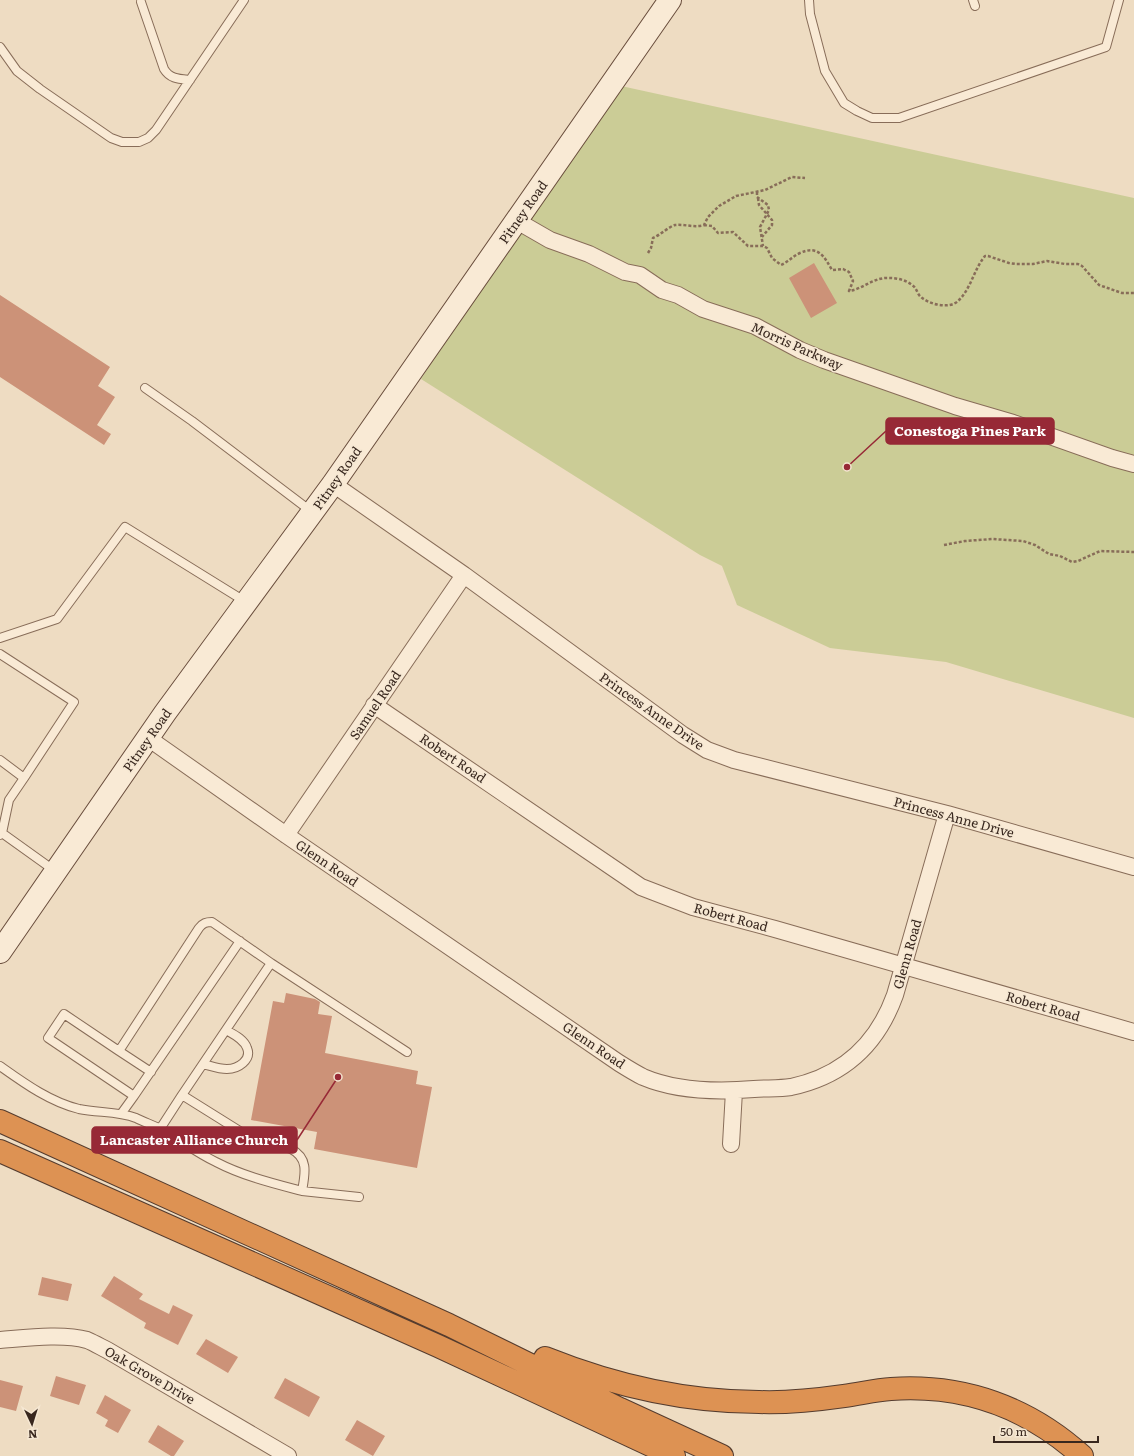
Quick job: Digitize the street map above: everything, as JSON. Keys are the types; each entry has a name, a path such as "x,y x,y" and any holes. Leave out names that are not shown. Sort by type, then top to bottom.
{"highway":[{"path":"0,1121 449,1325 620,1409 722,1456"},
{"path":"0,1151 438,1346 674,1456"},
{"path":"338,1275 592,1376 633,1387 697,1398 760,1402 808,1400 890,1389 908,1388 937,1390 982,1399 1018,1412 1048,1429 1082,1456"}],"main road":[{"name":"Pitney Road","path":"0,952 148,738 333,484 670,0"}],"street":[{"name":"Morris Parkway","path":"517,221 550,240 589,254 625,272 640,275 662,290 678,295 703,309 755,326 800,350 824,360 955,406 1013,423 1112,458 1134,464"},
{"name":"Princess Anne Drive","path":"333,484 464,575 677,730 707,750 734,760 947,814 1134,867"},
{"name":"Samuel Road","path":"286,835 464,575"},
{"name":"Robert Road","path":"374,705 641,887 693,907 776,929 1134,1032"},
{"name":"Glenn Road","path":"148,738 286,835 620,1063 642,1076 656,1082 679,1087 734,1091 789,1087 806,1083 829,1074 854,1058 869,1043 889,1012 947,814"},
{"path":"731,1144 734,1091"},
{"name":"Oak Grove Drive","path":"0,1340 41,1337 75,1338 87,1340 107,1350 270,1450 288,1456"}],"lane":[{"path":"0,47 17,71 34,85 96,129 111,138 122,142 139,142 148,138 156,130 244,0"},
{"path":"809,0 810,14 825,71 844,103 872,118 899,118 1106,47 1119,0"},
{"path":"141,2 164,69 171,77 190,80"},
{"path":"145,388 192,421 312,513"},
{"path":"0,638 57,619 125,527 246,602"},
{"path":"0,654 74,702 9,800 1,834 56,871"},
{"path":"0,760 24,778"},
{"path":"119,1051 202,924 212,922 271,963 407,1052"},
{"path":"121,1114 240,941"},
{"path":"160,1129 271,963"},
{"path":"134,1096 48,1038 64,1014 150,1072"},
{"path":"203,1064 228,1069 241,1066 245,1062 247,1057 247,1048 241,1040 226,1030"},
{"path":"0,1066 61,1104 79,1109 134,1117 160,1129 214,1161 232,1170 262,1181 302,1191 359,1197"},
{"path":"182,1095 246,1135 291,1149 298,1153 305,1169 302,1191"}],"path":[{"path":"704,225 708,217 719,206 731,198 744,193 757,192 777,185 792,177 805,178"},
{"path":"757,192 759,205 772,220 772,225 765,231 762,237"},
{"path":"758,197 768,205 769,210 760,227 763,246"},
{"path":"648,253 651,248 653,238 662,234 672,226 688,225 698,227 704,225 712,226 718,233 733,232 748,246 763,246 767,248 772,258 781,265 799,253 811,250 819,252 825,257 832,270 844,268 849,272 853,281 849,291 881,278 896,279 913,285 923,298 946,306 953,305 960,300 970,283 978,264 985,256 1016,264 1033,264 1047,261 1065,264 1078,264 1082,266 1099,285 1122,293 1134,293"},
{"path":"944,545 966,541 992,539 1022,541 1035,545 1049,554 1060,556 1072,562 1078,561 1100,551 1134,552"}],"green space":[{"path":"612,84 1134,198 1134,718 946,662 830,648 737,605 722,566 700,555 421,379"}],"building":[{"path":"814,263 837,303 811,318 789,278"},
{"path":"0,295 110,367 98,386 115,397 97,425 111,434 104,445 0,377"},
{"path":"286,993 315,999 320,1002 318,1014 332,1016 325,1053 418,1071 416,1084 432,1087 417,1168 314,1149 317,1132 251,1120 273,1001 284,1003"},
{"path":"114,1276 143,1294 139,1299 169,1314 173,1305 193,1315 178,1345 144,1328 146,1323 101,1296"},
{"path":"42,1277 72,1284 68,1301 38,1295"},
{"path":"206,1339 238,1357 228,1373 196,1354"},
{"path":"56,1376 86,1385 79,1405 50,1396"},
{"path":"285,1378 320,1397 309,1417 274,1398"},
{"path":"0,1380 23,1386 16,1411 0,1407"},
{"path":"105,1395 131,1410 118,1433 105,1426 108,1420 96,1413"},
{"path":"357,1420 385,1436 373,1456 345,1440"},
{"path":"158,1425 184,1441 174,1456 171,1456 148,1442"}],"place":[{"name":"Conestoga Pines Park","path":"847,467"},
{"name":"Lancaster Alliance Church","path":"338,1077"}]}
